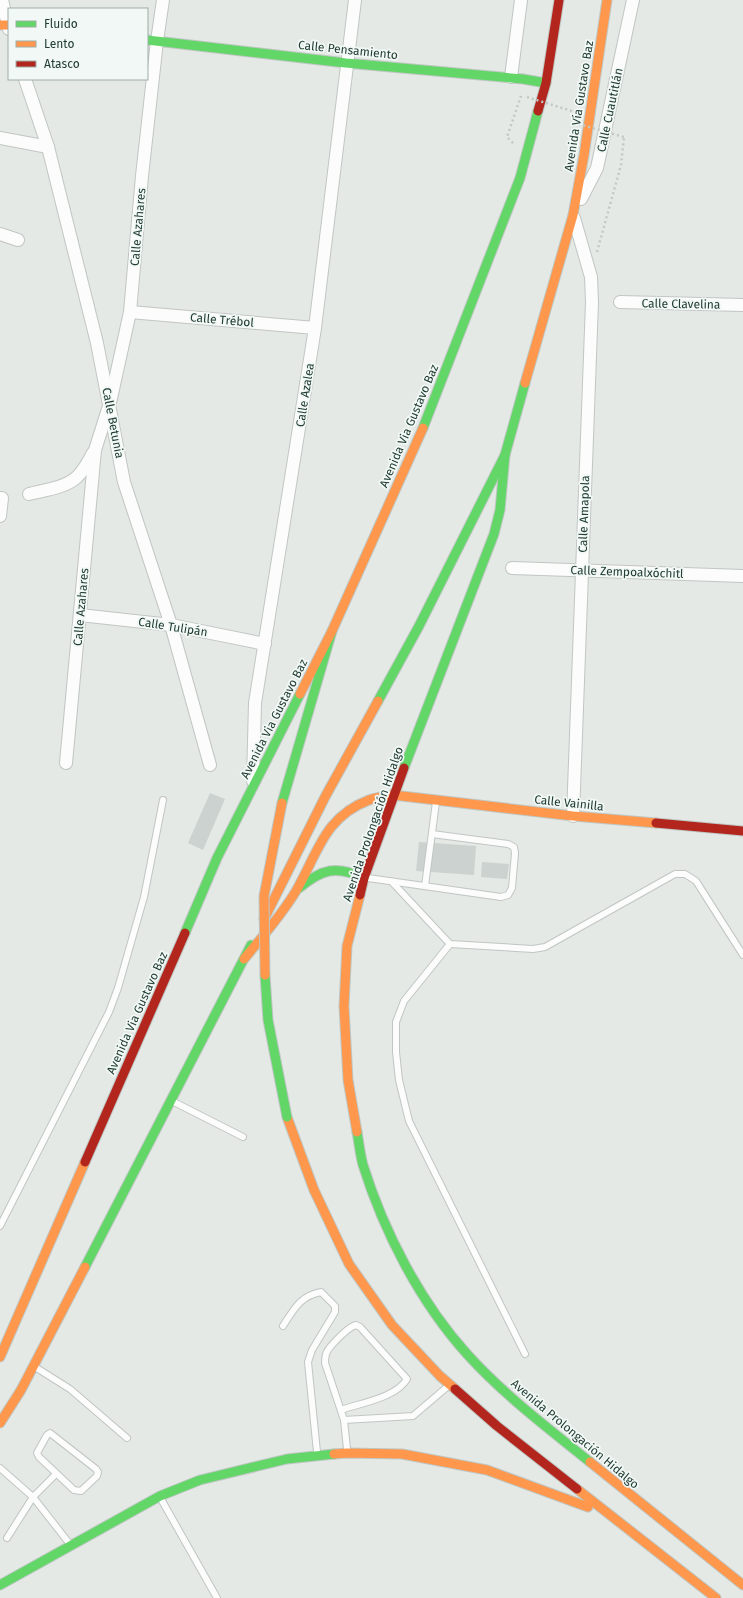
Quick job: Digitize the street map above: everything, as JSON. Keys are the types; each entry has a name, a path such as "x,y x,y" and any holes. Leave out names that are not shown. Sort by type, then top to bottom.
{"main road":[{"path":"546,83 559,0"},
{"name":"Avenida Vía Gustavo Baz","path":"573,215 584,155 607,0"},
{"name":"Calle Pensamiento","path":"152,40 346,63 511,77 546,83"},
{"name":"Avenida Via Gustavo Baz","path":"0,1357 217,858 332,630 432,408 520,178 546,83"},
{"path":"0,1423 21,1390 244,959 325,798 419,626 505,455 573,215"},
{"name":"Avenida Prolongación Hidalgo","path":"505,455 500,510 494,534 393,795 364,878 347,946 344,1006 348,1080 363,1164 391,1239 425,1300 467,1354 517,1403 743,1585"},
{"path":"332,630 282,803 264,896 264,958 268,1020 287,1117 314,1190 349,1264 392,1325 450,1385 497,1426 716,1598"},
{"name":"Calle Vainilla","path":"244,959 272,928 296,890 325,834 333,822 344,812 371,799 393,795 573,816 743,831"},
{"path":"296,890 318,873 328,870 339,869 352,872 364,878"},
{"path":"0,1585 160,1496 200,1480 287,1458 347,1453 402,1454 487,1470 606,1513"}],"street":[{"path":"2,0 6,26"},
{"name":"Calle Azahares","path":"66,763 95,450 110,403 130,312 152,40 163,0"},
{"name":"Calle Azalea","path":"252,788 255,703 315,328 346,63 355,0"},
{"path":"511,77 521,0"},
{"name":"Calle Cuautitlán","path":"573,215 597,168 633,0"},
{"name":"Calle Betunia","path":"25,80 48,148 97,343 110,403 124,482 171,625 210,766"},
{"path":"0,138 48,148"},
{"name":"Calle Amapola","path":"573,215 591,277 592,302 573,816"},
{"path":"0,234 18,240"},
{"name":"Calle Clavelina","path":"620,302 743,305"},
{"name":"Calle Trébol","path":"130,312 315,328"},
{"name":"Calle Azahares","path":"30,494 57,487 68,483 77,477 95,450"},
{"path":"0,498 2,498 0,516"},
{"name":"Calle Zempoalxóchitl","path":"512,568 743,576"},
{"name":"Calle Tulipán","path":"80,616 171,625 265,644"}],"lane":[{"path":"0,1226 109,1012 118,988 144,897 163,800"},
{"path":"425,886 436,800"},
{"path":"364,878 500,897 508,895 512,888 516,853 514,847 508,844 432,834"},
{"path":"392,882 450,944 533,949 545,948 675,874 685,874 696,881 743,955"},
{"path":"450,944 404,1001 396,1022 396,1052 399,1080 409,1121 525,1354"},
{"path":"171,1100 243,1137"},
{"path":"283,1326 297,1304 311,1294 321,1292 335,1306 335,1312 312,1350 308,1362 317,1456"},
{"path":"340,1410 394,1393 407,1379 360,1327 356,1325 351,1326 328,1350 325,1356 325,1363 340,1410 344,1420 347,1453"},
{"path":"33,1366 70,1389 127,1438"},
{"path":"344,1420 413,1416 450,1385"},
{"path":"50,1433 98,1472 97,1476 81,1491 77,1491 56,1474 37,1453 47,1435 50,1433"},
{"path":"0,1468 33,1497 71,1545"},
{"path":"7,1538 33,1497 56,1474"},
{"path":"160,1496 218,1598"}],"path":[{"path":"514,139 513,143 508,137 523,89 523,79"},
{"path":"527,96 576,112 575,123 624,137 621,165 596,256"}],"building":[{"path":"210,793 225,799 203,850 188,843"},
{"path":"419,842 476,846 474,875 416,871"},
{"path":"482,862 509,864 507,879 481,877"}],"traffic: fast":[{"path":"148,40 346,63 523,79 546,83"},
{"path":"423,428 520,178 538,111"},
{"path":"378,701 419,626 505,455 525,383"},
{"path":"404,768 494,534 500,510 505,455"},
{"path":"282,803 332,631"},
{"path":"185,933 217,858 300,694"},
{"path":"299,888 322,873 330,871 345,871 364,878"},
{"path":"85,1267 251,945"},
{"path":"265,975 268,1020 287,1117"},
{"path":"357,1132 363,1165 393,1241 405,1265 434,1312 450,1334 481,1369 527,1411 590,1462"},
{"path":"0,1585 160,1496 200,1480 287,1459 334,1454"}],"traffic: slow":[{"path":"525,383 573,215 584,155 607,0"},
{"path":"0,25 8,25"},
{"path":"300,694 332,631 423,428"},
{"path":"264,919 325,797 378,701"},
{"path":"393,795 573,816 656,823"},
{"path":"244,959 272,926 296,891 317,850 332,826 354,807 372,799 393,795"},
{"path":"265,975 264,896 282,803"},
{"path":"357,1132 348,1080 344,1006 347,946 360,895"},
{"path":"287,1117 314,1190 349,1264 392,1325 440,1376 455,1389"},
{"path":"0,1357 85,1162"},
{"path":"0,1423 21,1390 85,1267"},
{"path":"334,1454 402,1454 487,1470 588,1507"},
{"path":"590,1462 743,1585"},
{"path":"577,1489 716,1598"}],"traffic: jam":[{"path":"538,111 546,83 559,0"},
{"path":"360,895 364,878 404,768"},
{"path":"656,823 743,831"},
{"path":"85,1162 185,933"},
{"path":"455,1389 497,1426 577,1489"}]}
